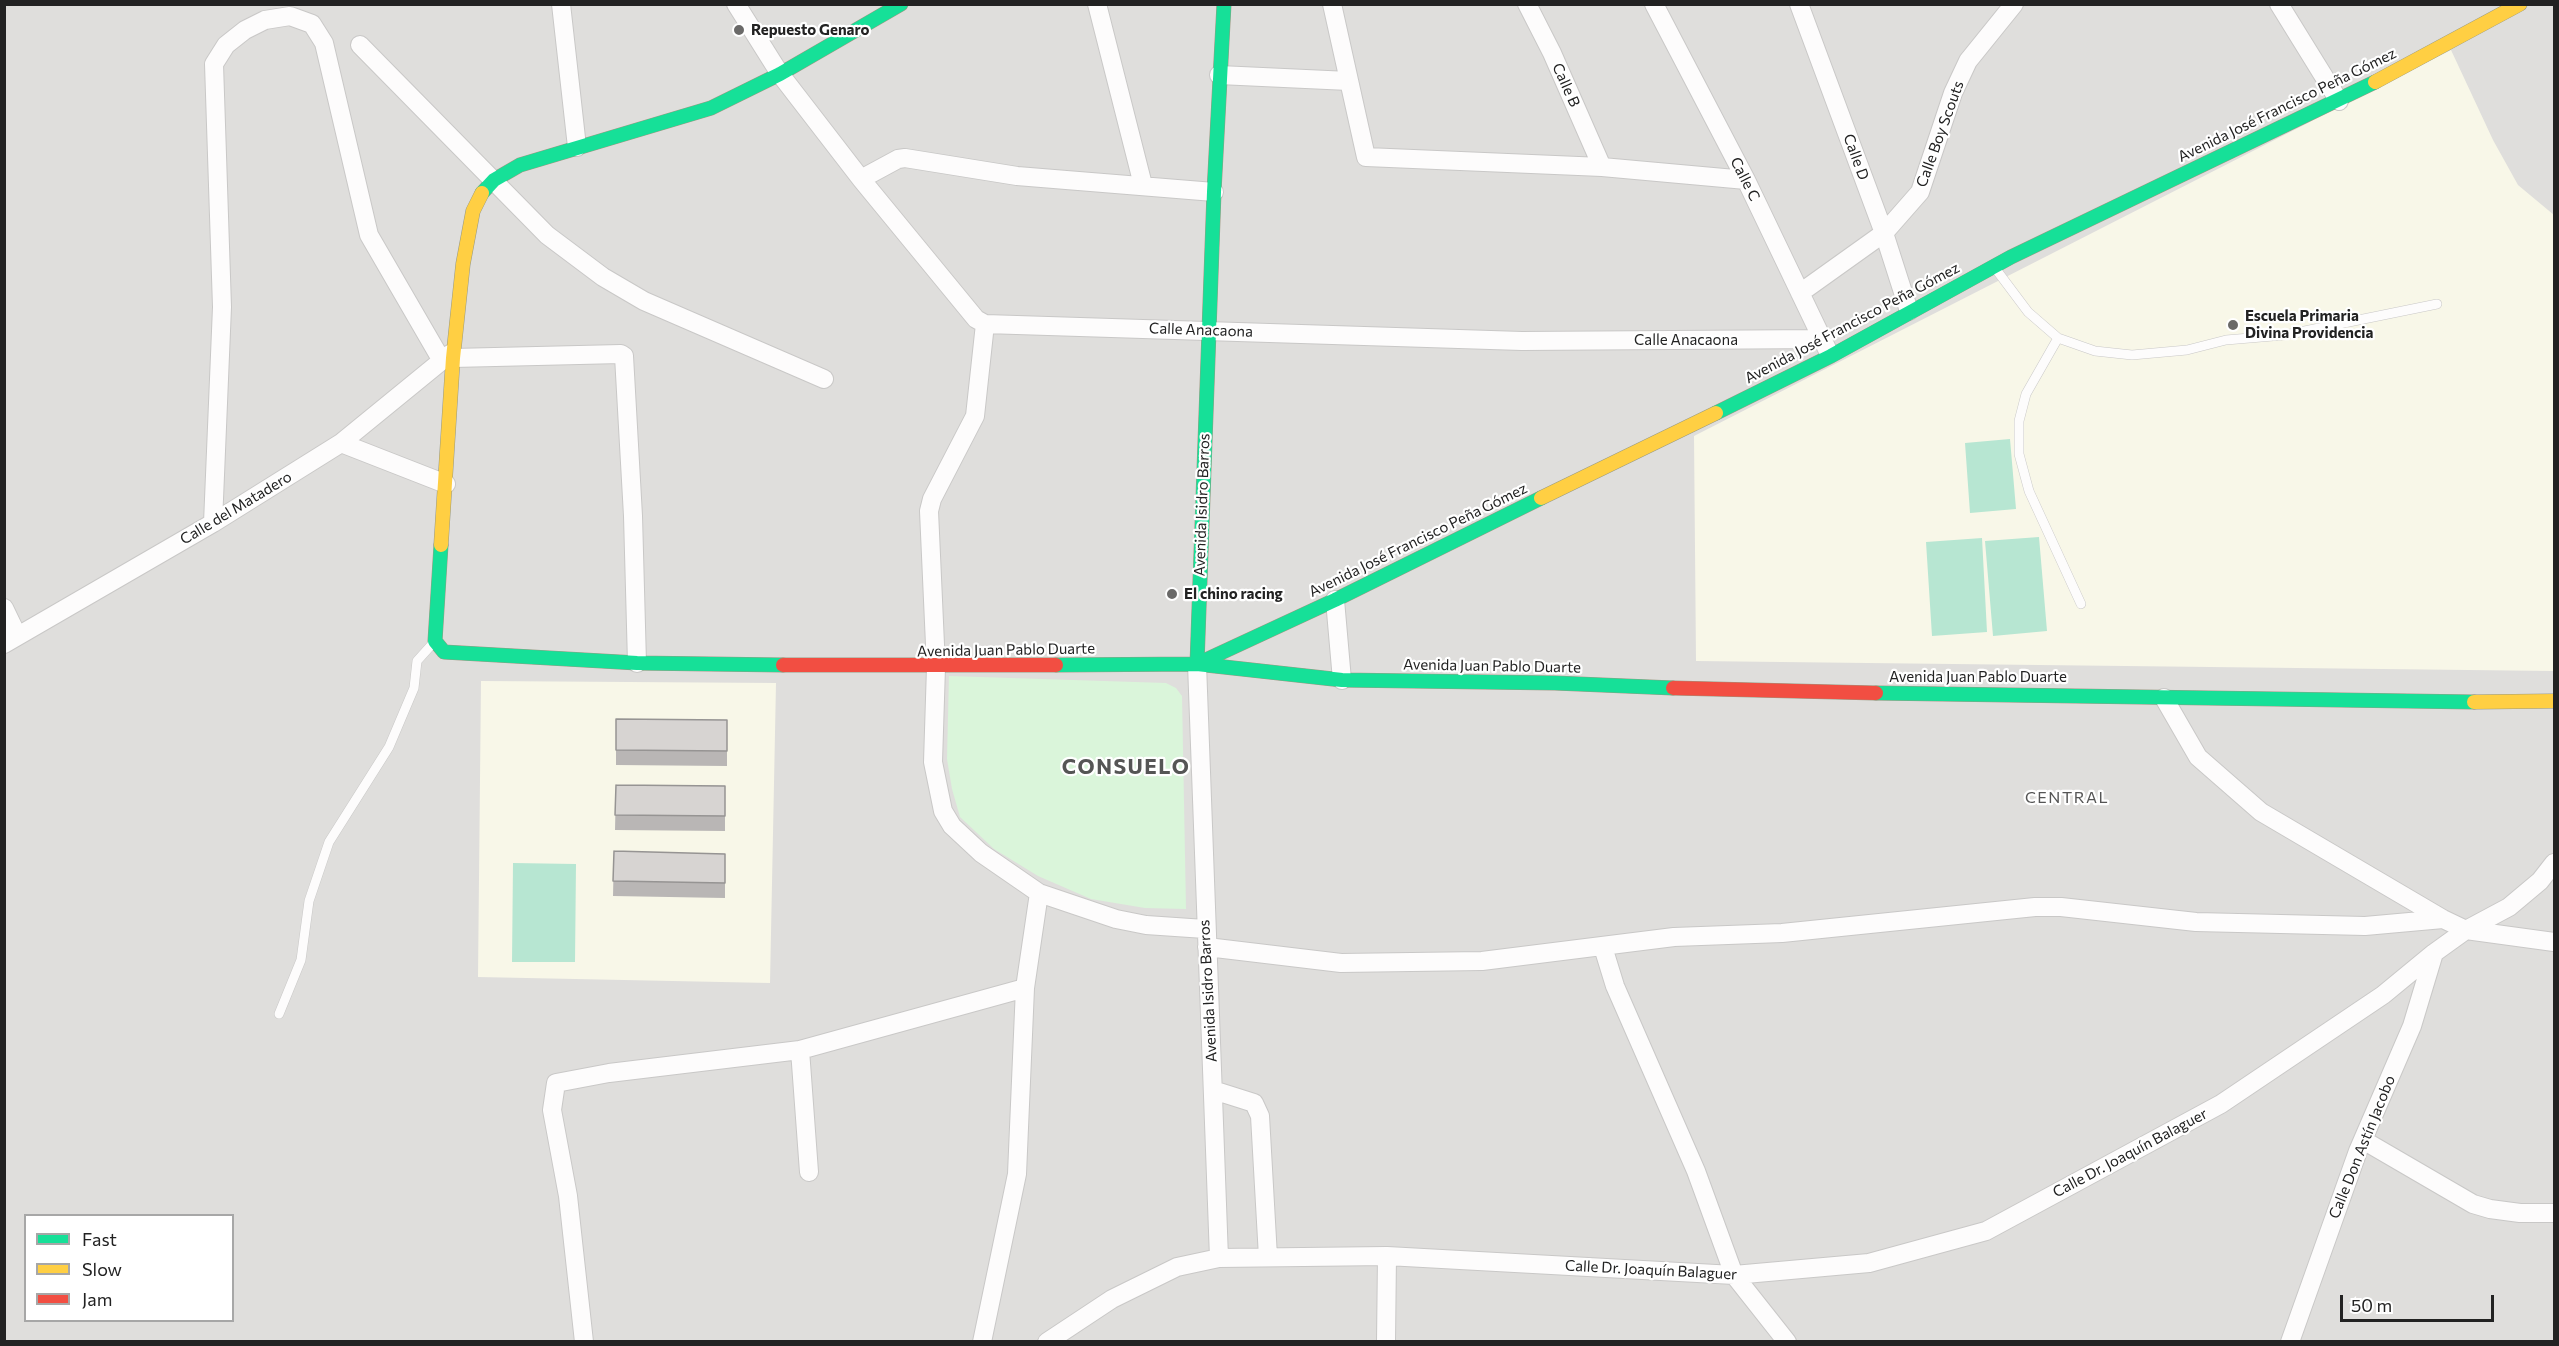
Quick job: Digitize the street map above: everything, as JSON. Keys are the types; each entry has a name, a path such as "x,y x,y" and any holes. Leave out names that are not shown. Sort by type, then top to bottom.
{"street":[{"path":"561,4 577,147"},
{"path":"736,4 780,74 861,179 976,319 985,324 975,416 930,504 936,667 933,756 936,788 943,811 952,826 981,853 1039,893 1116,919 1314,960 1362,963 1482,961 1674,937 1782,933 2035,907 2061,907 2196,922 2365,926 2443,919"},
{"path":"435,641 446,484 450,357 473,211 481,194 494,180 520,165 711,108 780,74 901,4"},
{"path":"1097,4 1143,185"},
{"name":"Avenida Isidro Barros","path":"1220,1258 1197,664 1214,192 1224,4"},
{"path":"1332,4 1366,158 1602,167 1746,180"},
{"name":"Calle B","path":"1527,4 1552,53 1602,167"},
{"name":"Calle C","path":"1654,4 1746,180 1831,356"},
{"name":"Calle D","path":"1799,4 1884,233 1909,311"},
{"name":"Calle Boy Scouts","path":"1800,293 1884,233 1920,192 1953,93 1968,61 2014,4"},
{"path":"2279,4 2339,101"},
{"name":"Avenida José Francisco Peña Gómez","path":"1197,664 1335,600 1831,356 1909,311 1993,267 2339,101 2509,7"},
{"path":"213,523 222,307 214,64 226,45 245,30 265,20 290,16 312,24 324,43 369,235 450,357"},
{"path":"360,45 547,235 603,277 644,301 824,379"},
{"path":"1219,75 1349,81"},
{"path":"861,179 898,159 905,158 1017,176 1214,192"},
{"name":"Calle Anacaona","path":"985,324 1522,341 1822,339"},
{"path":"450,357 621,354 624,356 633,516 637,663"},
{"name":"Calle del Matadero","path":"11,640 213,523 341,443 450,357"},
{"path":"341,443 446,484"},
{"path":"1335,600 1341,680"},
{"path":"4,608 11,640"},
{"name":"Avenida Juan Pablo Duarte","path":"435,641 444,652 637,663 936,667 1197,664 1341,680 1555,683 1769,692 2097,695 2422,702 2554,701"},
{"path":"2164,698 2198,757 2261,812 2443,919 2466,930 2554,942"},
{"name":"Calle Dr. Joaquín Balaguer","path":"1055,1340 1112,1299 1177,1267 1220,1258 1387,1256 1734,1275 1869,1263 1986,1231 2221,1104 2383,995 2466,930 2509,908 2540,881 2554,863"},
{"path":"982,1341 1017,1174 1025,988 1039,893"},
{"path":"1603,947 1615,986 1696,1171 1734,1275 1787,1341"},
{"name":"Calle Don Astín Jacobo","path":"2290,1341 2363,1140 2412,1026 2434,953"},
{"path":"584,1341 568,1196 552,1110 556,1083 609,1073 800,1050 1025,988"},
{"path":"800,1050 809,1173"},
{"path":"1213,1090 1254,1103 1260,1116 1268,1257"},
{"path":"2363,1140 2473,1204 2520,1214 2554,1213"},
{"path":"1386,1341 1387,1256"}],"lane":[{"path":"1993,267 2028,312 2058,338 2095,351 2132,355 2187,350 2226,340 2285,335 2437,304"},
{"path":"2058,338 2026,394 2019,421 2019,454 2029,491 2081,604"},
{"path":"279,1014 300,960 309,901 329,842 389,747 414,688 417,661 435,641"}],"shaded area":[{"path":"5,5 2554,5 2554,1341 5,1342"},
{"name":"Escuela Primaria Divina Providencia","path":"2451,50 2493,140 2518,185 2554,215 2554,671 1696,661 1694,436"},
{"path":"481,681 776,683 770,983 478,977"}],"green space":[{"path":"2010,439 2016,509 1970,513 1965,443"},
{"path":"2039,537 2047,631 1993,636 1985,541"},
{"path":"1982,538 1987,632 1932,636 1926,542"},
{"path":"949,676 1166,683 1176,688 1182,696 1186,909 1145,908 1091,899 1038,876 994,849 960,817 947,759"},
{"path":"513,863 576,864 575,962 512,962"}],"building":[{"path":"616,719 727,720 727,751 616,750"},
{"path":"616,785 725,786 725,816 615,815"},
{"path":"614,851 725,854 725,883 613,881"}],"traffic: fast":[{"path":"482,193 494,180 520,165 711,108 780,74 901,4"},
{"path":"1197,664 1214,192 1224,4"},
{"path":"1716,413 1831,356 2011,257 2375,82"},
{"path":"1197,664 1335,600 1541,498"},
{"path":"441,545 435,641 444,652 637,663 783,665"},
{"path":"1056,665 1197,664 1342,680 1555,683 1673,688"},
{"path":"1876,693 2474,702"}],"traffic: slow":[{"path":"2375,82 2520,4"},
{"path":"441,545 453,358 463,264 473,211 482,193"},
{"path":"1541,498 1716,413"},
{"path":"2474,702 2554,701"}],"traffic: jam":[{"path":"783,665 1056,665"},
{"path":"1673,688 1876,693"}],"place":[{"name":"Repuesto Genaro","path":"739,30"},
{"name":"Escuela Primaria Divina Providencia","path":"2233,325"},
{"name":"El chino racing","path":"1172,594"}],"district":[{"name":"CONSUELO","path":"1126,767"},
{"name":"CENTRAL","path":"2067,798"}]}
